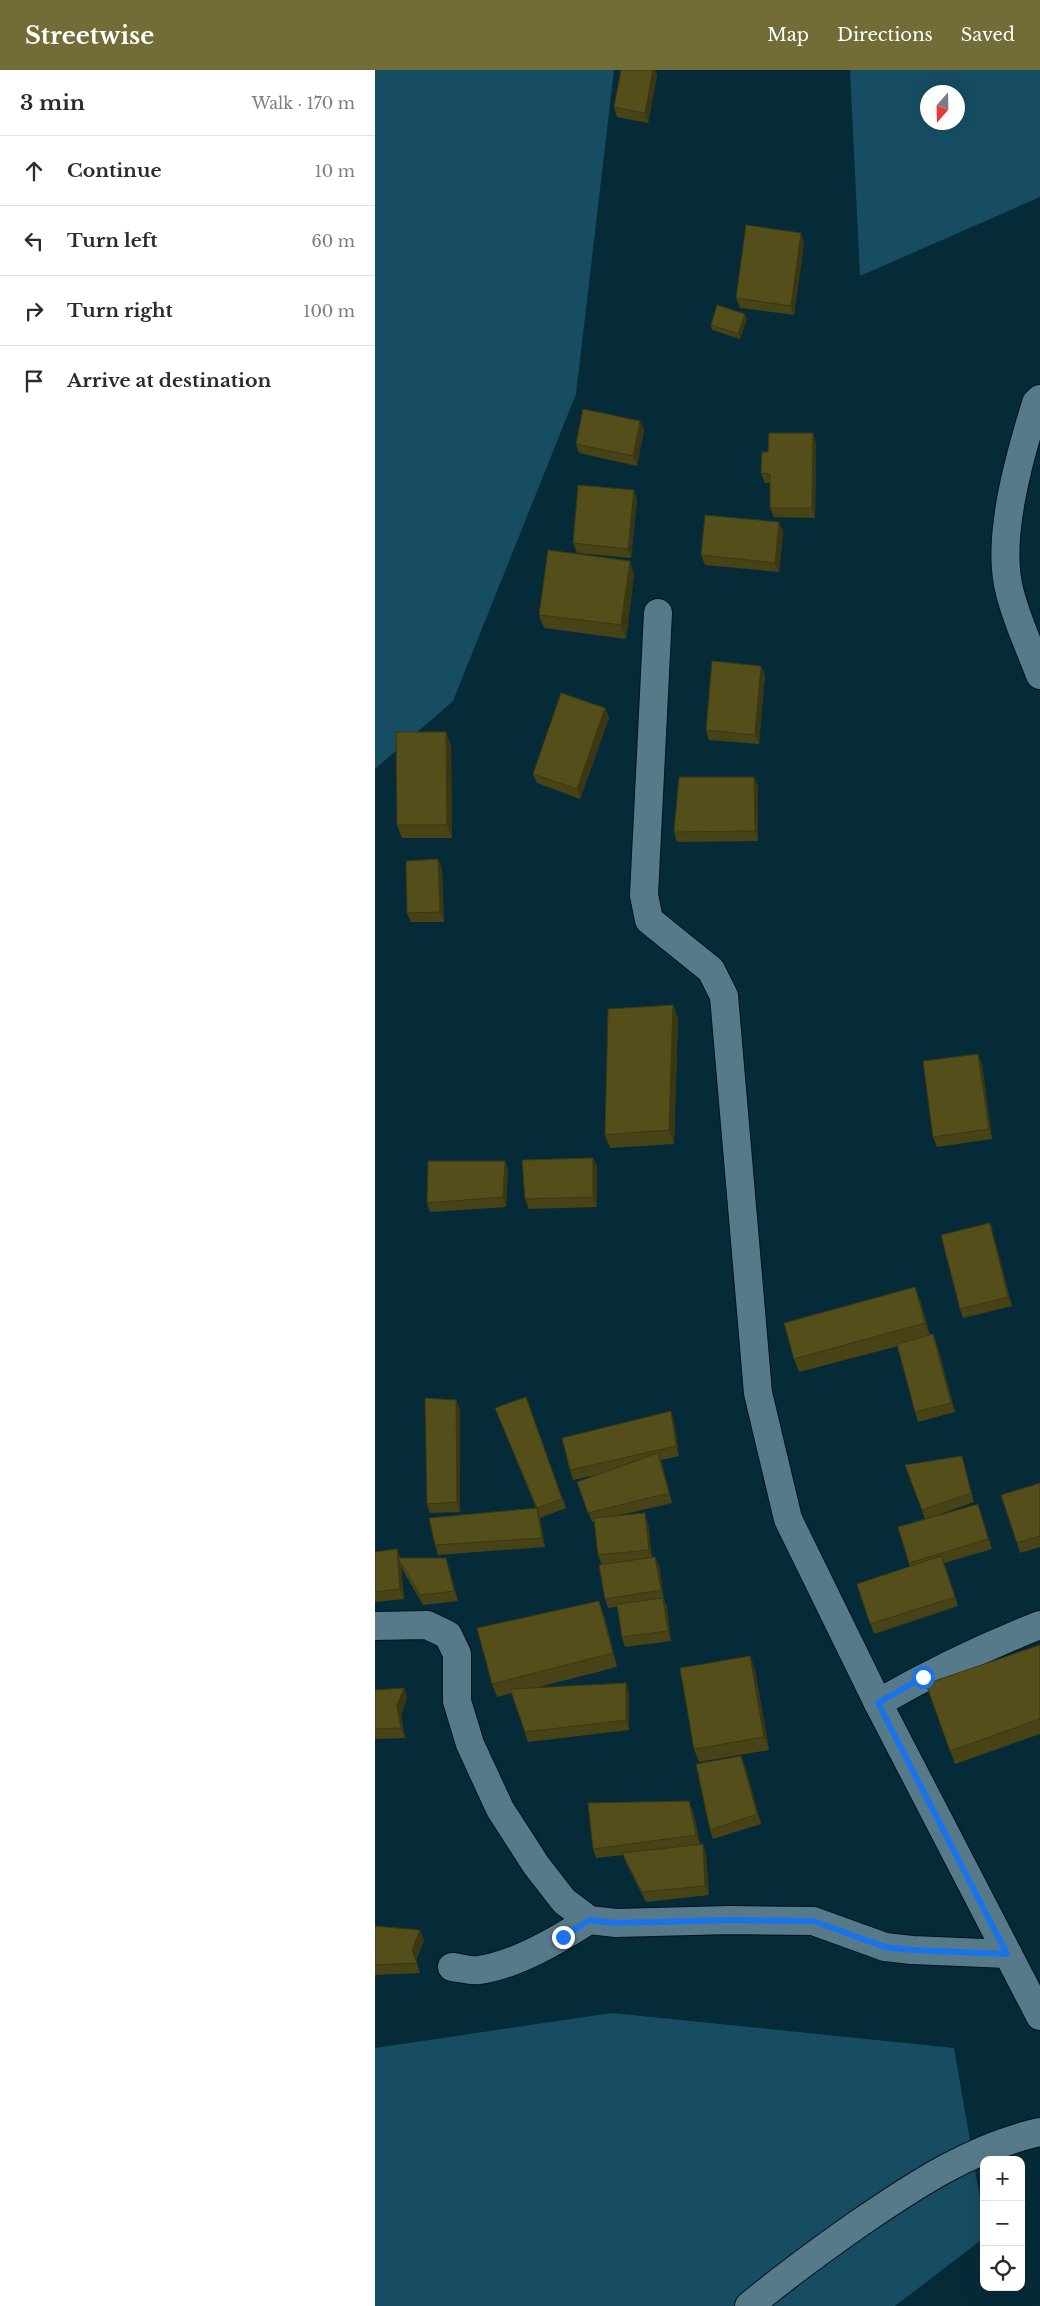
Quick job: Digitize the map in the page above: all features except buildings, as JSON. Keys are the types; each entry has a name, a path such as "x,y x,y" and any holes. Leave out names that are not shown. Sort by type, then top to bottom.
{"street":[{"path":"1040,399 1036,403 1023,445 1005,538 1009,592 1040,675"},
{"path":"657,613 644,895 649,920 711,970 723,996 758,1394 788,1518 878,1703 1040,2016"},
{"path":"375,1626 427,1625 448,1635 457,1654 457,1700 470,1744 501,1810 536,1865 564,1901 589,1920 616,1923 730,1920 813,1921 885,1947 1007,1954"},
{"path":"878,1703 923,1677 1040,1625"},
{"path":"452,1967 477,1970 499,1965 563,1937 589,1920"},
{"path":"749,2306 793,2270 897,2197 971,2154 1012,2138 1040,2132"}],"shaded area":[{"path":"375,70 614,70 576,394 453,701 375,769"},
{"path":"850,70 1040,70 1040,197 860,276"},
{"path":"612,2013 954,2048 980,2199 980,2241 895,2306 375,2306 375,2048"}],"route":[{"path":"563,1937 589,1920 616,1923 730,1920 813,1921 885,1947 1007,1954 878,1703 923,1677"}]}
